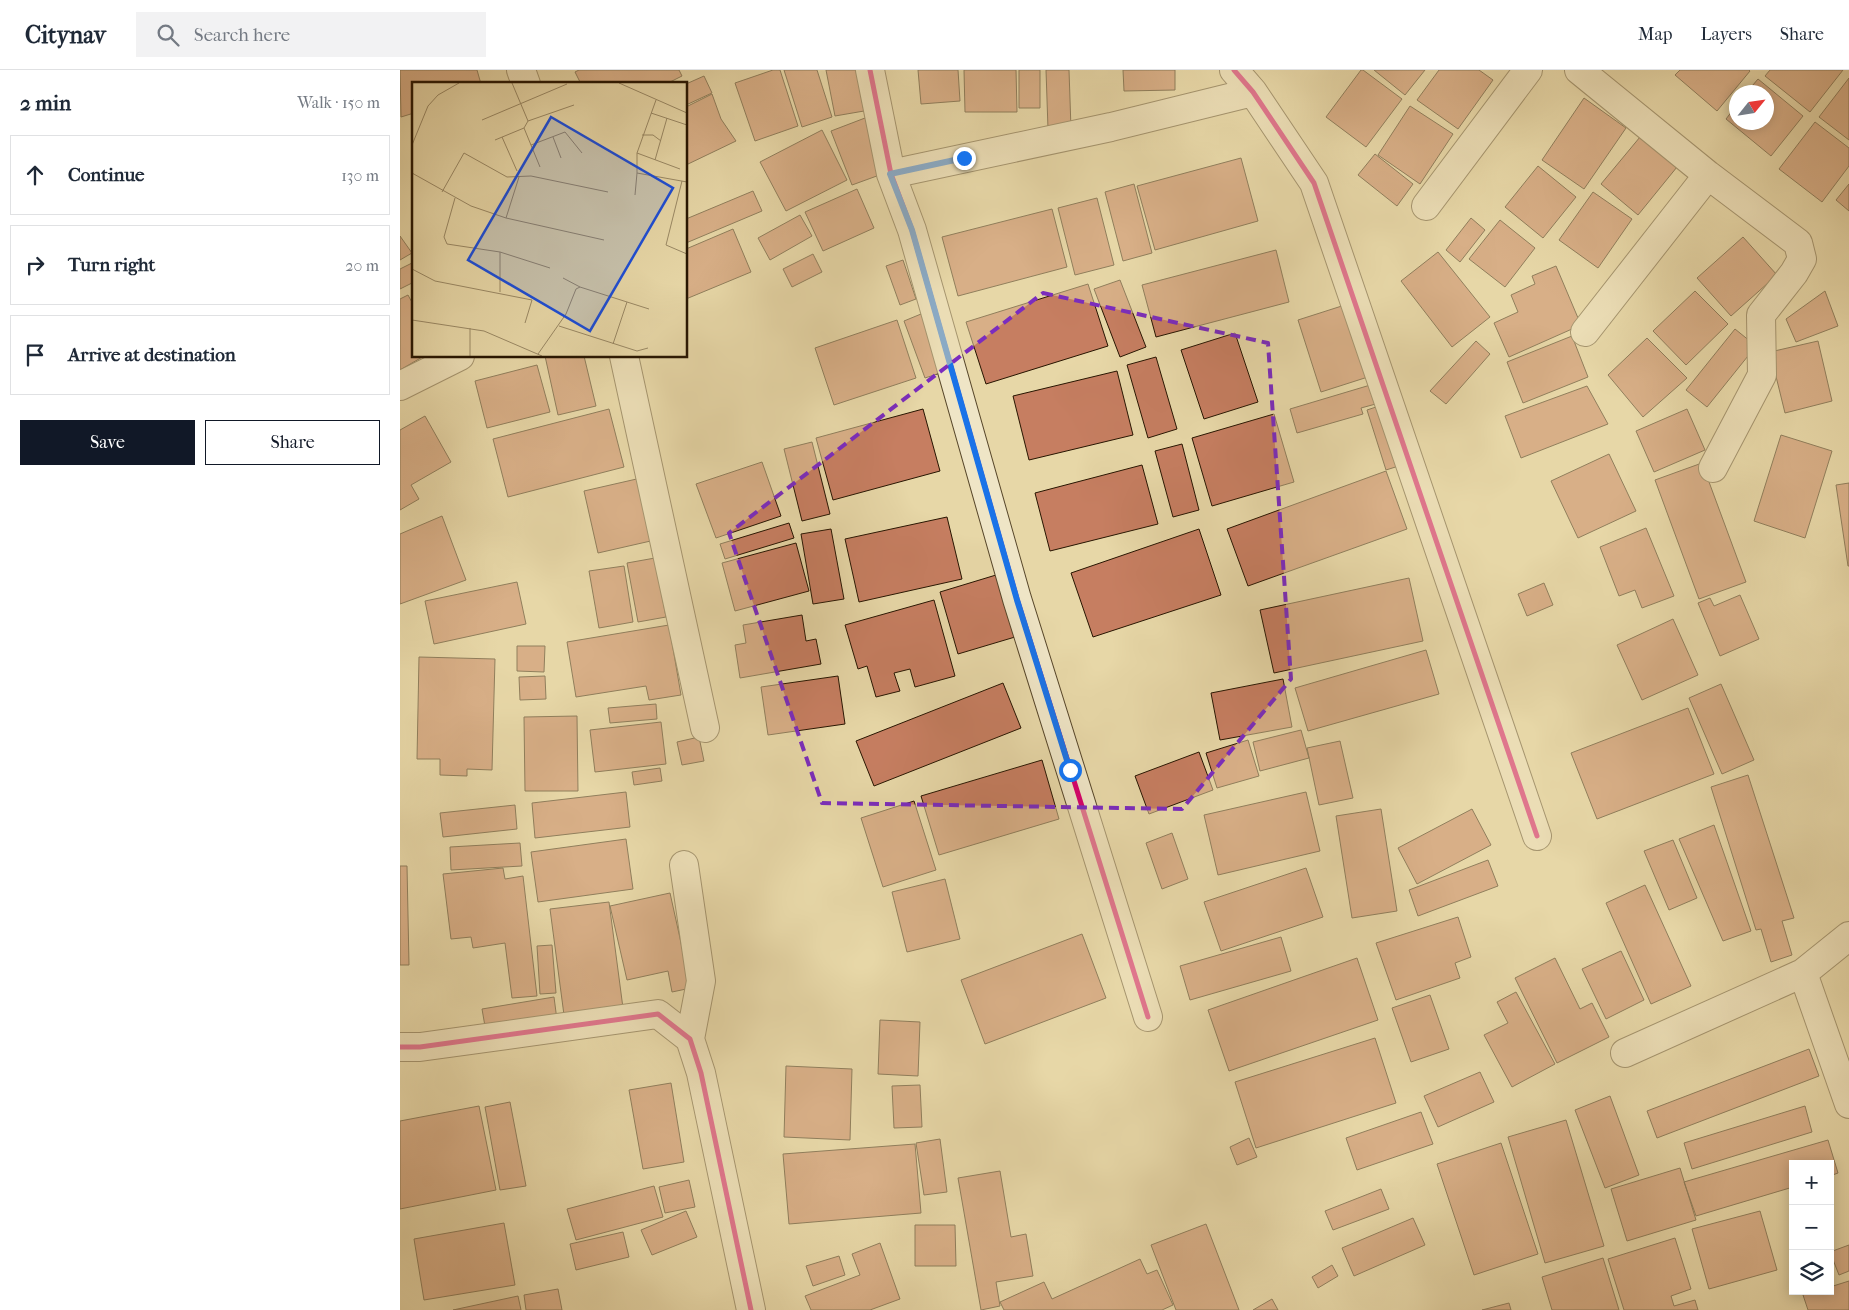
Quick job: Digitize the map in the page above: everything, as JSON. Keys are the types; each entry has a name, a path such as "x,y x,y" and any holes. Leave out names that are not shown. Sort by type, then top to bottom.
{"street":[{"path":"520,70 525,82"},
{"path":"870,70 890,174 912,230 1017,600 1148,1017"},
{"path":"1234,70 1253,92 1314,183 1537,836"},
{"path":"1426,206 1528,70"},
{"path":"1579,70 1708,174 1798,243 1802,259 1794,273 1761,315 1762,375 1713,468"},
{"path":"890,174 1111,127 1253,92"},
{"path":"1586,332 1708,174"},
{"path":"400,386 456,358"},
{"path":"624,358 705,728"},
{"path":"684,865 701,981 690,1039 701,1073 751,1310"},
{"path":"1625,1053 1802,973 1849,936"},
{"path":"1802,973 1849,1104"},
{"path":"400,1047 420,1047 658,1014 690,1039"}],"highlighted area":[{"path":"1043,293 1268,343 1291,679 1182,809 822,803 729,533"}],"building":[{"path":"400,70 477,70 480,82 412,82 412,114 401,117"},
{"path":"579,70 679,70 682,76 670,82 580,82 575,72"},
{"path":"773,70 780,70 798,126 755,141 735,83"},
{"path":"784,70 817,70 832,117 802,127"},
{"path":"826,70 856,70 864,111 835,116"},
{"path":"918,70 958,70 960,101 921,104"},
{"path":"964,70 1016,70 1017,112 965,112"},
{"path":"1019,70 1040,70 1040,108 1019,108"},
{"path":"1046,70 1069,70 1071,129 1048,129"},
{"path":"1123,70 1175,70 1175,90 1124,91"},
{"path":"1361,70 1402,99 1366,147 1326,117"},
{"path":"1374,70 1425,70 1405,95"},
{"path":"1439,70 1479,70 1493,80 1458,129 1417,100"},
{"path":"1680,70 1750,71 1738,85 1729,85 1729,96 1717,111 1675,75"},
{"path":"1770,70 1843,70 1810,112 1765,76"},
{"path":"704,76 712,93 688,104 688,83"},
{"path":"1849,78 1849,140 1819,117"},
{"path":"1758,79 1765,85 1753,85"},
{"path":"1774,92 1803,116 1771,156 1739,130 1774,130"},
{"path":"712,94 721,119 736,141 688,164 688,106"},
{"path":"1584,98 1626,128 1584,189 1542,160"},
{"path":"1410,106 1453,134 1420,184 1378,155"},
{"path":"865,118 885,173 852,185 831,131"},
{"path":"1815,122 1849,148 1849,166 1822,202 1779,169"},
{"path":"822,130 847,180 786,211 760,162"},
{"path":"1640,137 1677,167 1638,215 1601,184"},
{"path":"1375,154 1413,184 1397,206 1358,175"},
{"path":"1241,158 1258,221 1155,250 1137,186"},
{"path":"1538,166 1576,197 1543,238 1505,207"},
{"path":"1134,184 1152,253 1123,261 1105,192"},
{"path":"1849,184 1849,211 1836,200"},
{"path":"857,189 874,228 823,251 805,212"},
{"path":"753,191 762,211 688,242 688,218"},
{"path":"1593,192 1632,219 1598,268 1559,240"},
{"path":"1097,198 1114,265 1075,275 1058,208"},
{"path":"1052,209 1067,267 958,296 942,237"},
{"path":"800,215 812,236 770,260 758,238"},
{"path":"1471,218 1485,230 1460,262 1446,250"},
{"path":"1500,220 1535,248 1505,287 1469,259"},
{"path":"733,229 751,272 688,298 688,248"},
{"path":"400,236 412,253 400,260"},
{"path":"1743,237 1777,275 1731,316 1697,278"},
{"path":"1276,250 1289,302 1156,337 1142,285"},
{"path":"1438,252 1490,317 1452,347 1401,281"},
{"path":"813,254 822,272 792,287 783,269"},
{"path":"903,260 916,299 900,305 886,266"},
{"path":"412,263 412,283 400,289 400,269"},
{"path":"1556,266 1581,325 1509,357 1494,323 1518,312 1511,295 1535,284 1532,276"},
{"path":"1120,280 1146,347 1120,357 1094,289"},
{"path":"1088,284 1108,346 986,384 966,322"},
{"path":"1695,291 1728,324 1686,365 1653,331"},
{"path":"1825,291 1838,326 1796,342 1786,319"},
{"path":"408,295 412,302 412,358 421,358 400,370 400,299"},
{"path":"1348,304 1371,376 1321,392 1298,320"},
{"path":"921,314 943,372 925,378 904,321"},
{"path":"897,320 916,378 834,405 815,348"},
{"path":"1735,329 1756,346 1707,407 1686,390"},
{"path":"1235,333 1258,402 1204,419 1181,350"},
{"path":"1572,336 1588,377 1523,403 1507,362"},
{"path":"1647,338 1687,378 1643,417 1608,375"},
{"path":"1476,341 1490,354 1446,404 1430,391"},
{"path":"1818,341 1832,401 1785,413 1770,352"},
{"path":"1156,357 1177,429 1148,438 1127,365"},
{"path":"545,358 584,358 596,406 558,415"},
{"path":"537,365 550,412 487,428 475,381"},
{"path":"1117,371 1133,435 1029,460 1013,396"},
{"path":"1377,383 1383,402 1361,408 1363,414 1297,433 1290,409"},
{"path":"1587,386 1608,424 1521,458 1505,416"},
{"path":"1385,404 1405,464 1386,470 1367,410"},
{"path":"609,409 624,467 508,497 493,439"},
{"path":"923,409 940,471 833,500 816,438"},
{"path":"1687,409 1705,450 1654,472 1636,431"},
{"path":"1274,414 1294,482 1212,506 1192,438"},
{"path":"425,416 451,462 411,485 419,499 400,510 400,430"},
{"path":"1781,435 1832,451 1805,538 1754,521"},
{"path":"812,442 830,514 802,521 784,449"},
{"path":"1182,444 1199,510 1173,517 1155,451"},
{"path":"1609,454 1636,511 1578,538 1551,481"},
{"path":"762,462 781,516 716,538 696,484"},
{"path":"1702,463 1746,582 1699,599 1655,480"},
{"path":"1142,465 1158,524 1050,551 1035,493"},
{"path":"1386,471 1407,529 1248,586 1227,529"},
{"path":"641,478 655,540 598,553 584,491"},
{"path":"1849,483 1849,566 1848,566 1836,485"},
{"path":"442,516 466,580 400,604 400,534"},
{"path":"947,517 962,579 859,602 845,539"},
{"path":"789,523 794,538 725,559 720,544"},
{"path":"1646,528 1674,596 1642,608 1635,590 1619,596 1600,547"},
{"path":"831,529 844,599 813,604 801,534"},
{"path":"1199,529 1221,595 1093,637 1071,573"},
{"path":"796,543 809,591 735,611 722,563"},
{"path":"655,558 666,617 638,622 627,563"},
{"path":"624,566 633,622 599,628 589,571"},
{"path":"996,575 1015,637 958,654 940,592"},
{"path":"1409,578 1423,641 1274,673 1260,610"},
{"path":"517,582 526,624 434,644 425,601"},
{"path":"1544,583 1553,605 1527,616 1518,594"},
{"path":"1740,595 1759,639 1720,656 1698,603 1710,598 1714,606"},
{"path":"934,600 955,676 915,687 910,669 894,673 900,691 876,697 867,666 858,669 845,625"},
{"path":"802,615 806,641 816,639 821,664 740,678 735,645 746,643 743,625"},
{"path":"1673,619 1698,675 1642,700 1617,645"},
{"path":"669,625 681,695 649,700 646,686 576,697 567,642"},
{"path":"517,646 545,646 544,672 517,671"},
{"path":"1426,650 1439,694 1308,731 1295,688"},
{"path":"419,657 495,659 492,770 467,769 467,776 440,775 440,759 417,759"},
{"path":"545,676 546,699 520,700 519,677"},
{"path":"838,676 845,724 768,735 761,687"},
{"path":"1283,679 1292,727 1220,740 1211,693"},
{"path":"1003,683 1021,728 874,786 856,741"},
{"path":"1721,684 1754,760 1722,774 1689,698"},
{"path":"656,704 657,719 610,723 608,708"},
{"path":"1688,708 1714,774 1597,819 1571,753"},
{"path":"577,716 578,791 525,791 524,717"},
{"path":"661,722 666,764 595,772 590,730"},
{"path":"1301,730 1309,758 1260,771 1253,742"},
{"path":"699,737 704,761 682,765 677,742"},
{"path":"1248,740 1259,776 1217,788 1206,753"},
{"path":"1340,741 1353,798 1319,805 1307,748"},
{"path":"1199,752 1213,790 1149,814 1135,776"},
{"path":"1042,760 1059,819 939,855 921,796"},
{"path":"660,768 662,781 634,785 632,772"},
{"path":"1748,775 1794,918 1782,921 1792,955 1771,962 1761,929 1756,930 1711,787"},
{"path":"626,792 630,827 535,838 532,803"},
{"path":"1306,792 1320,851 1218,875 1204,815"},
{"path":"914,801 936,870 883,887 861,818"},
{"path":"515,805 517,829 443,837 440,813"},
{"path":"1381,809 1397,911 1352,918 1336,816"},
{"path":"1472,809 1491,845 1417,884 1398,848"},
{"path":"1714,825 1751,931 1723,941 1679,839"},
{"path":"1172,833 1188,879 1162,889 1146,843"},
{"path":"626,839 633,889 538,902 531,852"},
{"path":"1673,840 1697,898 1669,910 1644,851"},
{"path":"520,843 522,866 451,870 450,847"},
{"path":"1488,860 1498,886 1418,916 1409,890"},
{"path":"400,866 407,866 409,965 400,965"},
{"path":"503,868 505,879 523,876 537,996 512,998 505,943 473,948 471,937 451,939 443,874"},
{"path":"1306,868 1323,917 1221,951 1204,902"},
{"path":"945,879 960,939 907,952 892,892"},
{"path":"1645,885 1691,986 1651,1004 1606,903"},
{"path":"670,893 691,988 672,992 668,971 627,980 610,906"},
{"path":"609,902 623,1008 564,1015 550,909"},
{"path":"1458,917 1471,957 1455,963 1460,978 1396,1000 1376,943"},
{"path":"1082,934 1106,998 985,1044 961,980"},
{"path":"1281,937 1291,971 1190,1000 1180,966"},
{"path":"552,945 556,993 540,994 537,946"},
{"path":"1621,951 1644,1000 1606,1019 1582,969"},
{"path":"1357,958 1378,1020 1229,1071 1208,1010"},
{"path":"1555,958 1580,1009 1592,1003 1609,1037 1557,1063 1515,978"},
{"path":"1516,992 1555,1064 1512,1087 1484,1035 1508,1023 1497,1002"},
{"path":"1430,995 1449,1049 1411,1062 1392,1008"},
{"path":"554,997 557,1020 486,1032 482,1009"},
{"path":"880,1020 920,1022 918,1076 878,1074"},
{"path":"1375,1038 1396,1103 1256,1148 1235,1082"},
{"path":"1809,1049 1819,1076 1657,1138 1647,1111"},
{"path":"786,1066 852,1069 850,1140 784,1137"},
{"path":"1480,1072 1494,1102 1438,1127 1424,1096"},
{"path":"671,1083 684,1162 643,1169 629,1090"},
{"path":"920,1085 922,1127 894,1128 892,1086"},
{"path":"1610,1096 1639,1175 1605,1188 1575,1110"},
{"path":"510,1102 526,1186 500,1190 485,1107"},
{"path":"479,1106 496,1190 400,1209 400,1121"},
{"path":"1805,1106 1812,1132 1692,1169 1684,1143"},
{"path":"1421,1112 1433,1144 1357,1170 1346,1138"},
{"path":"1566,1120 1604,1246 1545,1263 1508,1137"},
{"path":"1249,1138 1257,1157 1237,1165 1230,1147"},
{"path":"940,1139 947,1192 924,1195 916,1143"},
{"path":"1828,1140 1838,1173 1834,1174 1834,1160 1789,1160 1789,1188 1696,1216 1684,1182"},
{"path":"1501,1143 1538,1254 1474,1275 1437,1164"},
{"path":"915,1144 921,1213 789,1224 783,1154"},
{"path":"1680,1168 1696,1220 1627,1241 1611,1189"},
{"path":"1000,1171 1011,1237 1026,1234 1033,1276 996,1282 1000,1306 981,1310 958,1178"},
{"path":"689,1180 695,1207 665,1213 659,1187"},
{"path":"654,1186 663,1217 576,1240 567,1209"},
{"path":"1381,1189 1389,1209 1333,1230 1325,1211"},
{"path":"686,1211 697,1237 652,1255 641,1230"},
{"path":"1760,1211 1777,1270 1709,1289 1692,1229"},
{"path":"1413,1218 1425,1245 1354,1276 1342,1248"},
{"path":"504,1223 515,1285 424,1300 414,1239"},
{"path":"1206,1224 1239,1310 1176,1310 1151,1245"},
{"path":"915,1225 955,1225 956,1266 915,1266"},
{"path":"623,1232 629,1257 576,1270 570,1244"},
{"path":"1675,1238 1691,1289 1671,1296 1674,1306 1695,1300 1698,1310 1624,1310 1608,1259"},
{"path":"880,1243 900,1299 870,1310 811,1310 805,1296 860,1275 852,1254"},
{"path":"1849,1245 1849,1271 1839,1275 1834,1262 1834,1251"},
{"path":"839,1256 845,1275 813,1286 806,1266"},
{"path":"1603,1258 1619,1310 1552,1310 1542,1277"},
{"path":"1140,1259 1147,1274 1157,1270 1173,1305 1162,1310 1004,1310 1000,1302 1044,1282 1052,1299"},
{"path":"1332,1265 1338,1276 1318,1288 1312,1277"},
{"path":"1849,1281 1849,1310 1808,1310 1803,1295 1834,1295 1834,1286"},
{"path":"558,1289 562,1310 526,1310 524,1295"},
{"path":"518,1296 521,1310 453,1310"},
{"path":"1272,1299 1278,1310 1253,1310"},
{"path":"1509,1303 1511,1310 1482,1310"}],"cycle path":[{"path":"870,70 891,174 912,230 1017,599 1148,1017"},
{"path":"1234,70 1253,92 1314,183 1537,836"},
{"path":"400,1047 420,1047 658,1014 690,1039 701,1073 751,1310"}],"route":[{"path":"964,158 890,174 912,230 1017,600 1070,770"}]}
